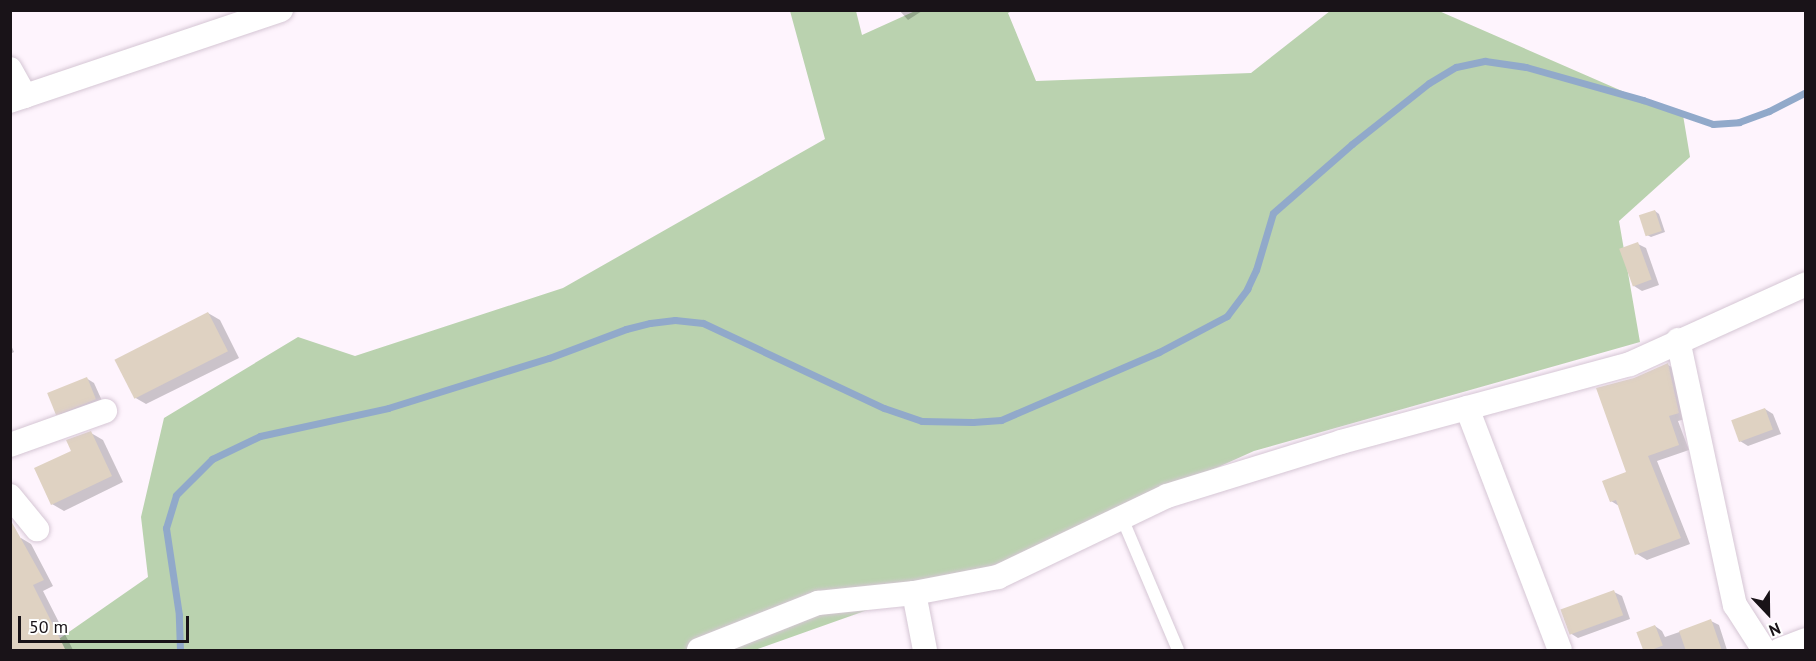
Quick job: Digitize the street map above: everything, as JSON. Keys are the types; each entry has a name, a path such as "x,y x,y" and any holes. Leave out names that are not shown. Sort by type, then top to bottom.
{"street":[{"path":"10,69 18,98 281,10"},
{"path":"699,651 818,603 914,593 998,576 1122,518 1189,490 1341,442 1630,364 1678,340 1806,284"},
{"path":"1678,340 1735,605 1764,651"},
{"path":"1467,408 1560,651"},
{"path":"10,445 105,411"},
{"path":"10,496 37,529"},
{"path":"914,593 925,651"},
{"path":"1780,651 1806,640"}],"lane":[{"path":"1122,518 1178,651"}],"green space":[{"path":"790,11 856,11 862,35 915,11 1012,11 1008,13 1036,81 1251,73 1330,11 1439,11 1645,101 1683,115 1690,157 1619,221 1640,342 1254,451 1022,555 755,650 43,650 148,577 141,517 164,418 298,337 355,356 563,288 825,139"}],"building":[{"path":"1655,210 1662,231 1646,236 1639,215"},
{"path":"1638,242 1652,280 1633,286 1619,249"},
{"path":"208,312 228,351 134,399 114,360"},
{"path":"1668,363 1679,413 1669,416 1679,445 1648,456 1681,538 1635,555 1616,500 1610,502 1602,481 1626,472 1596,388 1634,378"},
{"path":"87,377 96,399 56,415 47,393"},
{"path":"1765,408 1773,430 1739,442 1731,420"},
{"path":"91,431 112,476 51,505 34,468 71,451 66,440"},
{"path":"10,519 44,580 33,585 66,651 10,651"},
{"path":"1614,590 1623,615 1570,635 1560,609"},
{"path":"1711,619 1722,651 1686,651 1679,631"},
{"path":"1655,625 1663,646 1643,650 1636,632"}],"waterway":[{"path":"180,650 179,615 166,528 176,495 212,459 260,436 388,408 549,358 626,329 675,320 703,323 884,408 922,421 1001,420 1159,352 1227,316 1247,289 1256,270 1273,213 1352,144 1429,83 1456,67 1485,61 1526,67 1643,100 1713,124 1739,122 1769,111 1806,92"}]}
